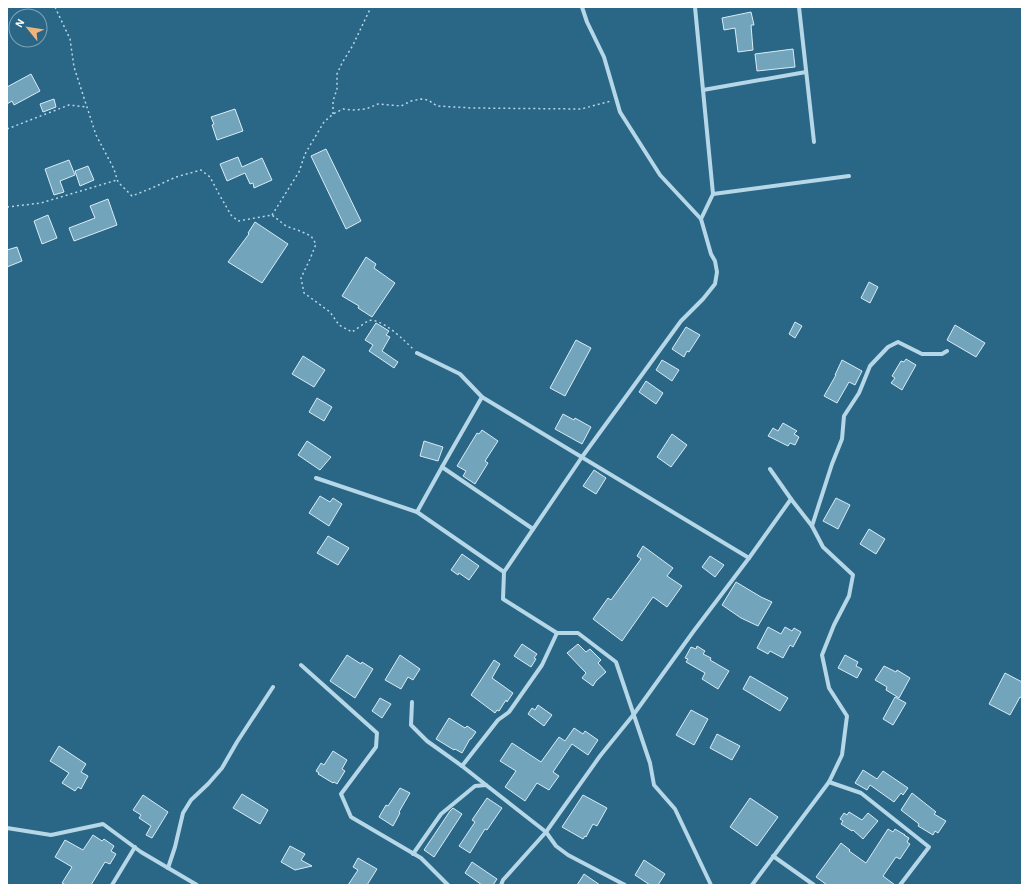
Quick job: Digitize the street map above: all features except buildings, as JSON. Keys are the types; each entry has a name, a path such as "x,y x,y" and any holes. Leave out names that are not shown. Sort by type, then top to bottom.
{"street":[{"path":"582,7 587,22 604,57 620,112 660,175 701,219 711,254 715,261 717,272 715,284 703,299 681,321 582,457 504,572 503,599 557,633 578,633 616,662 650,763 654,785 675,809 711,885"},
{"path":"695,7 713,194 701,219"},
{"path":"799,7 814,142"},
{"path":"703,90 806,72"},
{"path":"713,194 849,176"},
{"path":"812,526 832,464 842,439 844,416 859,393 870,366 888,347 898,342 922,354 942,354 946,350"},
{"path":"417,353 460,374 482,397 749,558"},
{"path":"417,512 482,397"},
{"path":"442,467 533,529"},
{"path":"752,885 829,782 842,755 847,716 829,688 822,655 834,625 849,596 853,574 823,547 812,526 770,469"},
{"path":"316,478 417,512 504,572"},
{"path":"501,885 546,832 600,756 634,714 791,499"},
{"path":"462,766 498,720 509,712 542,665 557,633"},
{"path":"301,665 377,732 376,747 341,794 351,818 421,858 448,885"},
{"path":"168,868 175,847 183,813 191,800 222,768 273,687"},
{"path":"412,702 411,725 426,741 462,766 546,832 556,846 625,885"},
{"path":"829,782 861,792 929,847 900,885"},
{"path":"413,854 441,814 475,786 486,785"},
{"path":"7,828 51,835 103,824 135,847 197,885"},
{"path":"112,885 135,847"},
{"path":"773,856 814,885"}],"path":[{"path":"55,7 70,39 74,67 96,134 114,169 118,182 132,196 176,177 202,170 210,177 231,215 238,221 272,215 299,172 305,154 324,122 333,114 343,110 366,109 378,104 401,106 421,98 428,100 437,106 448,107 544,109 581,109 616,100"},
{"path":"333,114 333,100 337,89 337,74 371,7"},
{"path":"7,129 69,106 87,107"},
{"path":"7,207 41,203 118,180"},
{"path":"272,215 286,226 311,236 316,244 301,278 304,293 330,312 340,325 352,332 369,320 378,321 401,336 417,353"}]}
